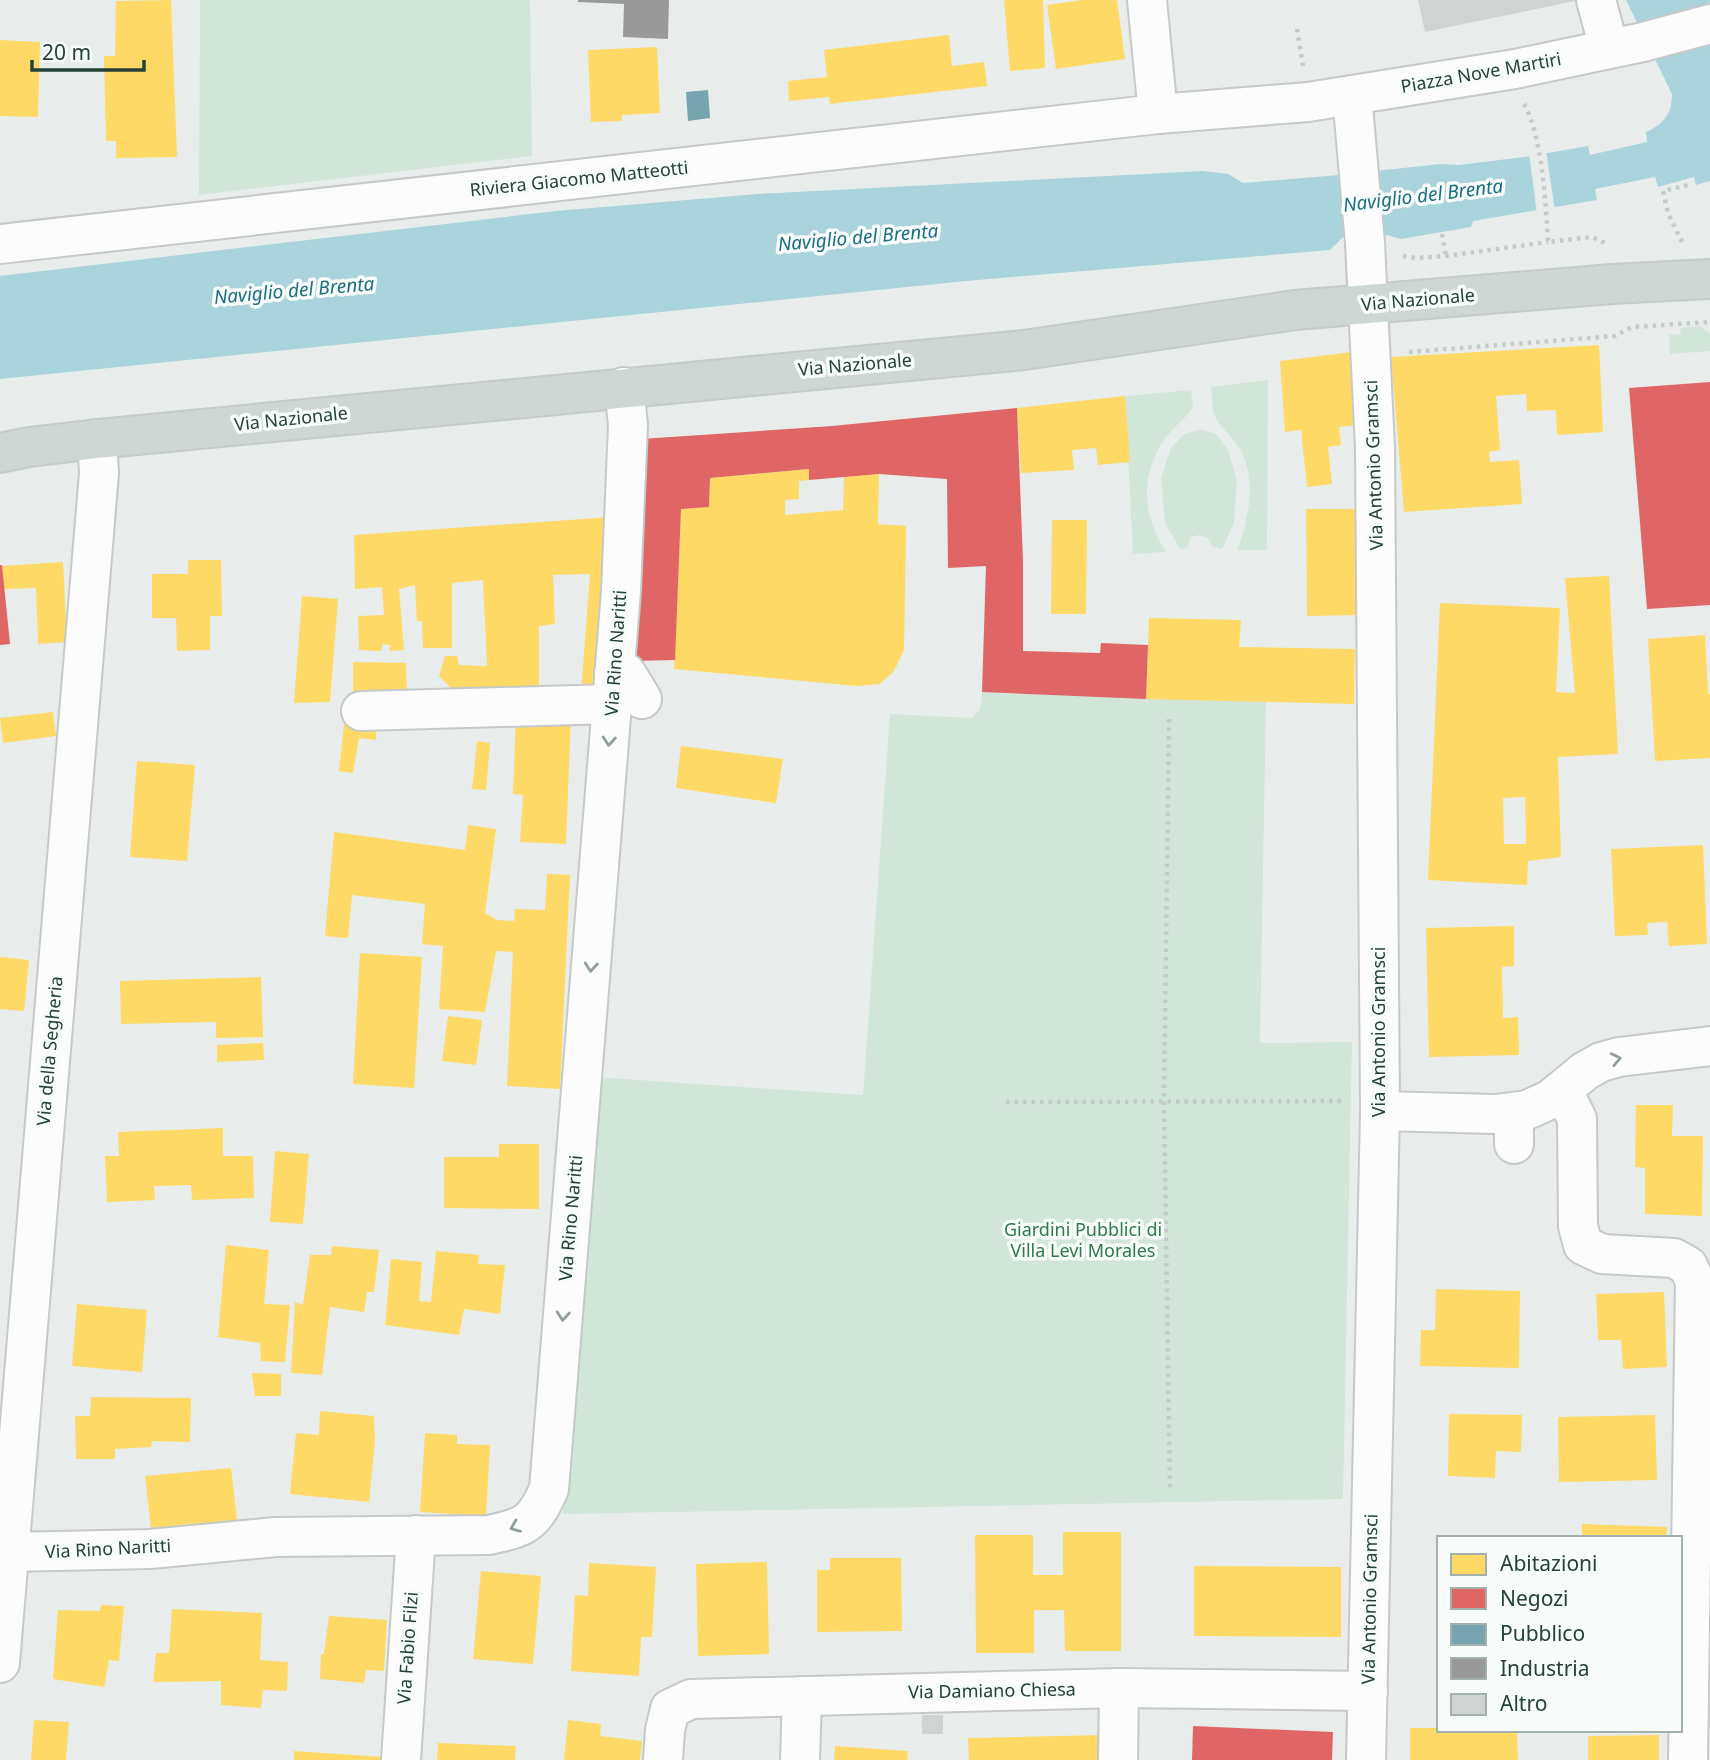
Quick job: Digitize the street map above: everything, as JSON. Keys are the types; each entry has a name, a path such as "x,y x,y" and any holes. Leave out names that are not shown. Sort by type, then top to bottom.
{"main road":[{"name":"Via Nazionale","path":"0,453 97,439 1024,350 1295,310 1612,284 1710,279"}],"street":[{"path":"1147,0 1158,114"},
{"path":"1596,0 1626,45"},
{"name":"Piazza Nove Martiri","path":"1158,114 1352,96 1515,69 1710,24"},
{"path":"1352,96 1357,151 1379,247 1368,304"},
{"name":"Riviera Giacomo Matteotti","path":"0,244 1158,114"},
{"name":"Via Antonio Gramsci","path":"1366,1760 1368,1691 1365,1106 1375,449 1368,304"},
{"name":"Via Rino Naritti","path":"9,1552 150,1549 276,1537 489,1535 520,1528 539,1512 549,1489 623,692 621,591 628,425 624,387"},
{"name":"Via della Segheria","path":"0,1663 98,487 100,458 97,439"},
{"path":"361,711 623,692"},
{"path":"1365,1106 1450,1128 1514,1128 1539,1105 1585,1071 1610,1059 1710,1046"},
{"path":"1558,1093 1570,1105 1577,1119 1578,1226 1583,1245 1602,1254 1674,1258 1688,1266 1695,1281 1688,1760"},
{"name":"Via Fabio Filzi","path":"401,1760 416,1535"},
{"path":"1118,1760 1119,1688"},
{"name":"Via Damiano Chiesa","path":"663,1760 670,1709 691,1699 1119,1688 1368,1691"},
{"path":"800,1760 802,1696"}],"path":[{"path":"1522,100 1534,120 1547,213 1548,242"},
{"path":"1684,246 1668,213 1663,191 1688,185"},
{"path":"1442,234 1446,256"},
{"path":"1379,247 1416,258 1592,237 1612,246"},
{"path":"1399,353 1615,336 1632,327 1710,322"},
{"path":"1169,719 1164,1102 1170,1493"},
{"path":"1006,1102 1365,1106"}],"green space":[{"path":"200,0 530,0 532,156 199,195"},
{"path":"1700,326 1710,334 1710,351 1670,354 1669,335 1681,334 1680,328"},
{"path":"1268,380 1267,550 1237,550 1248,513 1248,473 1240,449 1214,414 1211,387"},
{"path":"1191,390 1193,408 1164,440 1156,454 1148,483 1147,497 1152,525 1166,552 1133,554 1125,396"},
{"path":"1200,429 1216,434 1228,450 1237,481 1234,523 1222,549 1212,547 1208,538 1200,535 1191,537 1188,547 1180,549 1165,523 1161,478 1171,448 1183,435"},
{"name":"Giardini Pubblici di Villa Levi Morales","path":"982,692 1266,702 1260,1043 1352,1042 1343,1499 563,1514 594,1077 863,1095 890,714 972,718 980,709"}],"water":[{"name":"Naviglio del Brenta","path":"1626,0 1710,0 1710,181 1696,185 1694,177 1658,187 1655,177 1595,189 1597,200 1473,221 1471,227 1401,239 1387,235 1343,237 1330,250 966,281 0,379 0,276 556,211 758,194 1203,171 1228,174 1243,183 1440,164 1459,165 1588,146 1590,155 1647,142 1646,132 1662,122 1669,113 1672,94"}],"pier":[{"path":"1546,150 1555,211 1537,214 1529,153"}],"building: Abitazioni":[{"path":"171,0 177,157 116,158 116,141 106,141 104,56 115,56 116,1"},
{"path":"1004,0 1043,0 1045,68 1010,71"},
{"path":"1082,0 1117,0 1125,59 1056,69 1047,5"},
{"path":"949,35 952,66 984,62 987,86 830,104 829,97 789,101 788,81 827,77 824,50"},
{"path":"0,40 40,42 38,117 0,116"},
{"path":"657,47 660,113 622,115 622,121 591,122 588,50"},
{"path":"1599,345 1603,432 1557,435 1556,410 1527,411 1526,394 1496,396 1500,450 1489,452 1490,462 1519,460 1522,504 1404,512 1391,357"},
{"path":"1352,352 1358,425 1339,427 1341,445 1328,447 1332,484 1307,487 1301,430 1285,432 1280,361"},
{"path":"1125,396 1130,462 1098,465 1096,448 1072,450 1074,470 1021,473 1017,408"},
{"path":"809,469 809,480 799,481 799,499 785,500 785,515 843,510 844,477 879,474 878,524 906,526 904,650 894,671 880,684 857,686 674,669 681,509 709,507 710,478"},
{"path":"1306,509 1355,509 1357,615 1307,616"},
{"path":"612,517 600,693 581,693 590,574 553,575 555,624 539,626 539,686 452,689 439,676 445,656 457,656 459,665 487,666 483,580 452,583 452,648 423,648 422,621 417,621 415,585 399,589 404,650 390,651 390,645 383,644 381,651 359,650 358,616 384,615 382,587 355,589 354,535"},
{"path":"1052,520 1087,520 1086,614 1051,614"},
{"path":"188,560 221,560 222,616 210,616 210,650 177,651 176,618 152,618 152,574 188,574"},
{"path":"63,562 67,642 38,644 36,588 4,589 2,566"},
{"path":"1609,576 1618,754 1558,757 1561,857 1528,861 1527,885 1428,880 1440,603 1560,608 1556,692 1575,693 1565,578","holes":["1525,797 1526,844 1504,844 1503,798"]},
{"path":"302,596 338,599 330,702 294,703"},
{"path":"1149,618 1241,620 1239,647 1355,649 1354,704 1146,699"},
{"path":"1705,635 1710,694 1710,758 1655,761 1648,639"},
{"path":"353,662 406,663 407,697 353,698"},
{"path":"53,712 56,736 3,743 0,718"},
{"path":"516,715 571,715 566,844 520,842 523,795 513,794"},
{"path":"376,722 376,740 359,738 353,773 339,771 344,724"},
{"path":"477,741 490,743 486,790 472,789"},
{"path":"681,746 783,759 776,803 676,788"},
{"path":"137,761 195,765 187,861 130,857"},
{"path":"468,825 496,829 485,913 497,920 514,921 515,909 545,910 547,874 570,875 560,1089 507,1086 513,952 496,951 485,1012 439,1009 443,946 422,944 425,904 352,895 348,938 325,936 334,832 465,850"},
{"path":"1703,845 1707,944 1669,946 1667,922 1647,923 1648,935 1615,936 1611,849"},
{"path":"1514,926 1514,966 1502,967 1503,1018 1518,1017 1519,1055 1429,1057 1426,928"},
{"path":"360,953 422,957 414,1088 353,1084"},
{"path":"0,957 29,960 24,1011 0,1009"},
{"path":"261,977 263,1037 216,1038 216,1022 121,1024 120,981"},
{"path":"448,1016 482,1020 476,1065 442,1061"},
{"path":"263,1043 264,1060 217,1062 217,1045"},
{"path":"1636,1105 1673,1105 1672,1136 1703,1136 1702,1216 1645,1214 1645,1168 1635,1167"},
{"path":"223,1128 223,1156 253,1156 254,1198 192,1200 191,1185 154,1186 155,1200 107,1202 105,1156 119,1156 118,1132"},
{"path":"499,1144 539,1144 539,1209 444,1208 444,1157 499,1157"},
{"path":"275,1151 309,1154 303,1224 270,1222"},
{"path":"226,1245 269,1250 264,1304 290,1305 285,1362 261,1361 260,1343 218,1337"},
{"path":"332,1246 379,1250 374,1292 367,1292 364,1312 330,1307 322,1375 291,1373 295,1302 303,1305 310,1255 331,1255"},
{"path":"436,1251 479,1255 478,1264 505,1265 500,1314 464,1309 459,1335 385,1325 391,1259 422,1262 419,1301 431,1302"},
{"path":"1436,1289 1520,1291 1519,1368 1420,1366 1421,1330 1435,1330"},
{"path":"1664,1292 1667,1367 1623,1369 1621,1340 1598,1340 1596,1294"},
{"path":"77,1304 147,1310 142,1372 72,1366"},
{"path":"252,1373 281,1374 281,1396 255,1396"},
{"path":"91,1397 191,1398 190,1442 152,1441 151,1447 115,1449 115,1459 76,1459 75,1416 90,1416"},
{"path":"320,1411 374,1416 375,1440 369,1502 290,1494 296,1433 319,1435"},
{"path":"1449,1414 1522,1415 1521,1452 1496,1451 1495,1478 1448,1476"},
{"path":"1655,1415 1657,1480 1559,1482 1558,1417"},
{"path":"425,1433 457,1435 457,1444 490,1445 486,1516 420,1512"},
{"path":"231,1468 237,1520 151,1528 145,1476"},
{"path":"1582,1524 1667,1527 1666,1536 1582,1536"},
{"path":"1063,1532 1121,1532 1121,1651 1065,1651 1064,1610 1034,1610 1034,1653 976,1653 975,1535 1033,1535 1033,1575 1063,1575"},
{"path":"830,1558 901,1558 902,1631 817,1632 817,1570 830,1570"},
{"path":"767,1562 769,1654 698,1656 696,1564"},
{"path":"589,1563 656,1567 652,1637 641,1637 639,1676 571,1671 575,1595 588,1596"},
{"path":"1194,1566 1341,1567 1341,1637 1194,1636"},
{"path":"481,1571 541,1576 533,1664 473,1659"},
{"path":"101,1605 124,1606 119,1661 109,1660 104,1687 53,1679 58,1610 100,1611"},
{"path":"172,1609 262,1613 260,1660 288,1662 287,1691 263,1690 261,1708 221,1705 221,1681 153,1682 156,1653 169,1653"},
{"path":"329,1616 387,1620 384,1671 366,1670 364,1683 320,1679 321,1654 324,1654"},
{"path":"34,1720 69,1722 66,1760 31,1760"},
{"path":"568,1720 601,1724 600,1736 642,1741 640,1760 564,1760"},
{"path":"1410,1728 1437,1728 1437,1732 1517,1732 1518,1760 1410,1760"},
{"path":"1102,1735 1103,1760 969,1760 968,1738"},
{"path":"1659,1735 1659,1760 1588,1760 1588,1736"},
{"path":"438,1743 516,1746 515,1760 437,1760"},
{"path":"835,1746 908,1751 907,1760 834,1760"},
{"path":"294,1751 383,1757 382,1760 294,1760"}],"building: Negozi":[{"path":"1710,382 1710,605 1647,609 1629,388"},
{"path":"1017,408 1023,561 1023,651 1100,653 1101,643 1148,645 1146,699 982,692 986,566 948,568 947,479 879,474 809,480 809,469 710,478 709,507 681,509 675,660 632,661 641,439 832,426"},
{"path":"0,565 10,644 0,645"},
{"path":"1193,1726 1333,1732 1332,1760 1192,1760"}],"building: Pubblico":[{"path":"708,90 710,118 688,121 686,92"}],"building: Industria":[{"path":"578,0 669,0 668,39 623,37 624,4"}],"building: Altro":[{"path":"1418,0 1575,0 1575,1 1425,32"},
{"path":"922,1715 943,1715 943,1734 922,1734"}]}
